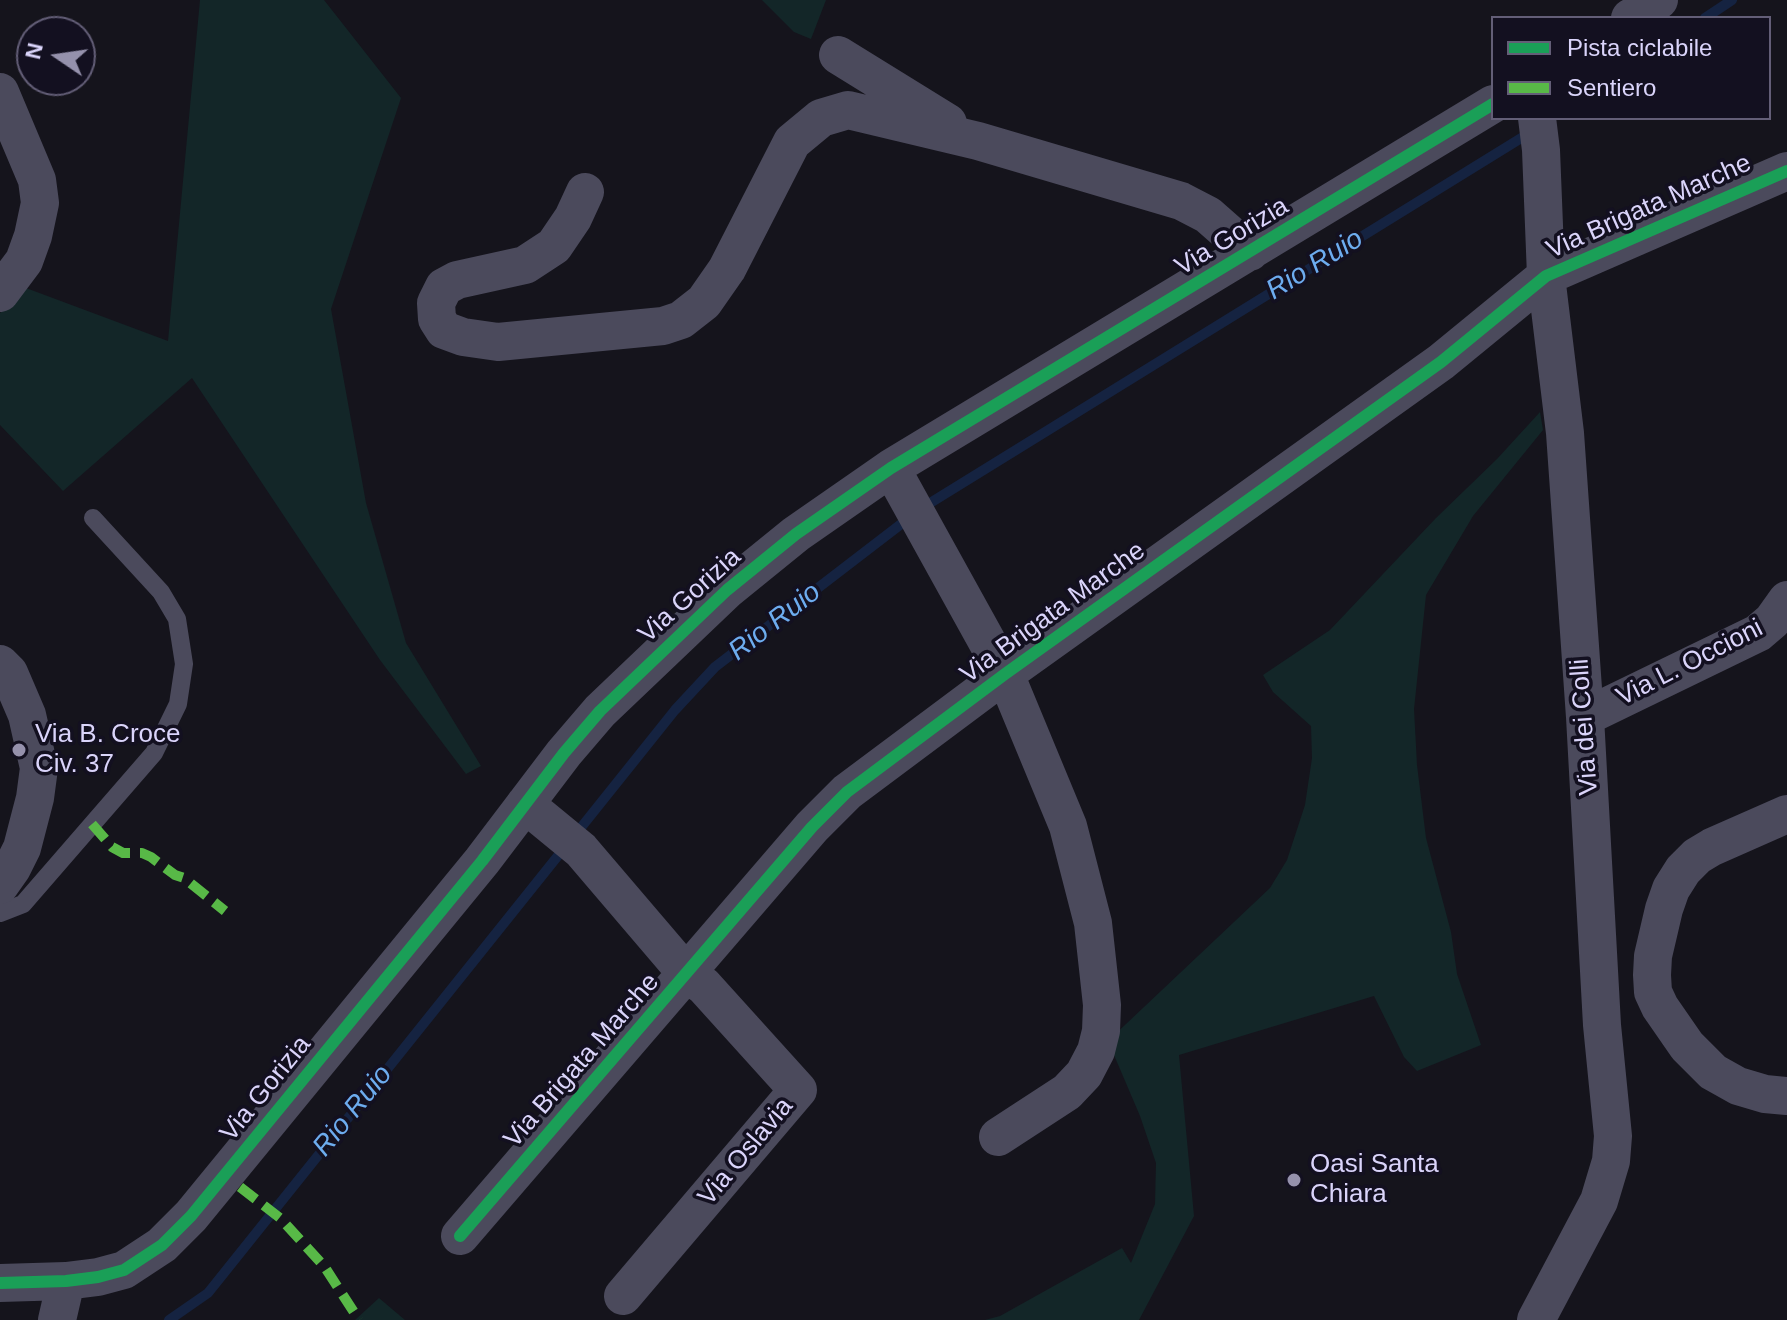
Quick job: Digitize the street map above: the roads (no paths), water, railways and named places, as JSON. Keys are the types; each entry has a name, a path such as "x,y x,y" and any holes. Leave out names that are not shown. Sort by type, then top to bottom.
{"street":[{"path":"1633,16 1659,0"},
{"path":"838,55 978,141"},
{"path":"0,92 37,180 40,203 24,261 0,293"},
{"name":"Via Gorizia","path":"0,1283 61,1304 98,1277 124,1270 162,1245 191,1216 482,861 533,810 600,711 727,590 796,534 898,481 1250,252 1491,105"},
{"path":"585,192 573,218 554,246 525,265 457,280 444,287 436,303 437,319 444,330 463,337 498,342 663,326 681,320 704,302 727,269 792,142 821,118 848,110 978,141 1181,201 1208,215 1250,252"},
{"name":"Via dei Colli","path":"1536,1320 1599,1201 1611,1161 1613,1136 1602,1025 1565,433 1546,276 1539,134"},
{"name":"Via Brigata Marche","path":"460,1236 812,827 847,792 1005,674 1441,362 1546,276 1787,171"},
{"path":"898,481 1005,674 1068,826 1093,923 1102,1005 1096,1051 1084,1074 1067,1092 998,1137"},
{"name":"Via L. Occioni","path":"1585,717 1758,633 1772,621 1787,600"},
{"path":"0,664 9,673 27,715 39,768 33,812 22,848 0,885"},
{"name":"Via Oslavia","path":"533,810 581,850 686,973 704,986 798,1090 623,1296"},
{"path":"1787,814 1712,847 1683,870 1671,889 1664,909 1653,956 1653,992 1687,1046 1713,1072 1738,1086 1765,1094 1787,1096"},
{"path":"1602,1025 1660,1007"}],"lane":[{"path":"0,913 23,904 154,753 178,704 184,664 177,619 161,592 93,518"}],"waterway":[{"name":"Rio Ruio","path":"1708,16 1732,0"},
{"name":"Rio Ruio","path":"922,508 1531,132"},
{"name":"Rio Ruio","path":"575,835 675,710 715,667 909,518"},
{"name":"Rio Ruio","path":"169,1320 208,1293 565,847"}],"place":[{"name":"Via B. Croce Civ. 37","path":"19,750"},
{"name":"Oasi Santa Chiara","path":"1294,1180"}]}
